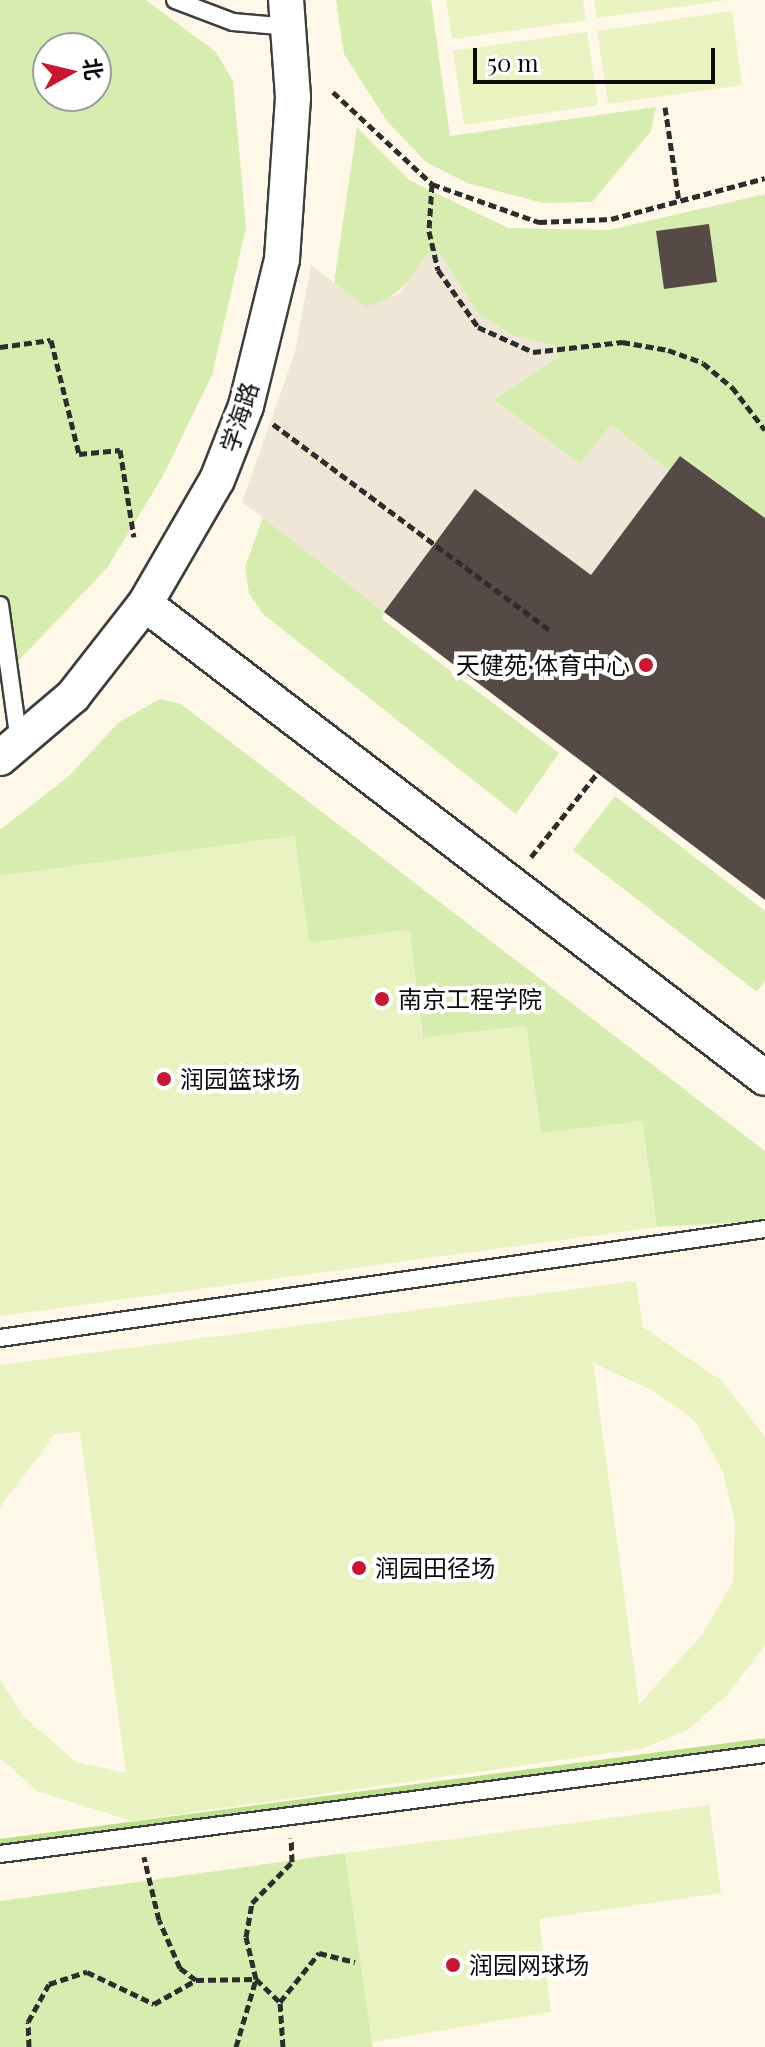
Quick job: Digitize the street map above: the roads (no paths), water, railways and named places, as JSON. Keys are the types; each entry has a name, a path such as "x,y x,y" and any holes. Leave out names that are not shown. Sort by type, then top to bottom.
{"street":[{"name":"学海路","path":"10,751 73,696 145,604 217,480 246,406 282,259 291,155 288,14"},
{"path":"145,604 765,1078"}],"lane":[{"path":"175,0 233,22 288,14"},
{"path":"0,605 10,751"},
{"path":"0,1338 765,1229"},
{"path":"0,1854 765,1754"}],"place":[{"name":"天健苑·体育中心","path":"646,665"},
{"name":"南京工程学院","path":"382,999"},
{"name":"润园篮球场","path":"164,1079"},
{"name":"润园田径场","path":"359,1568"},
{"name":"润园网球场","path":"453,1965"}]}
